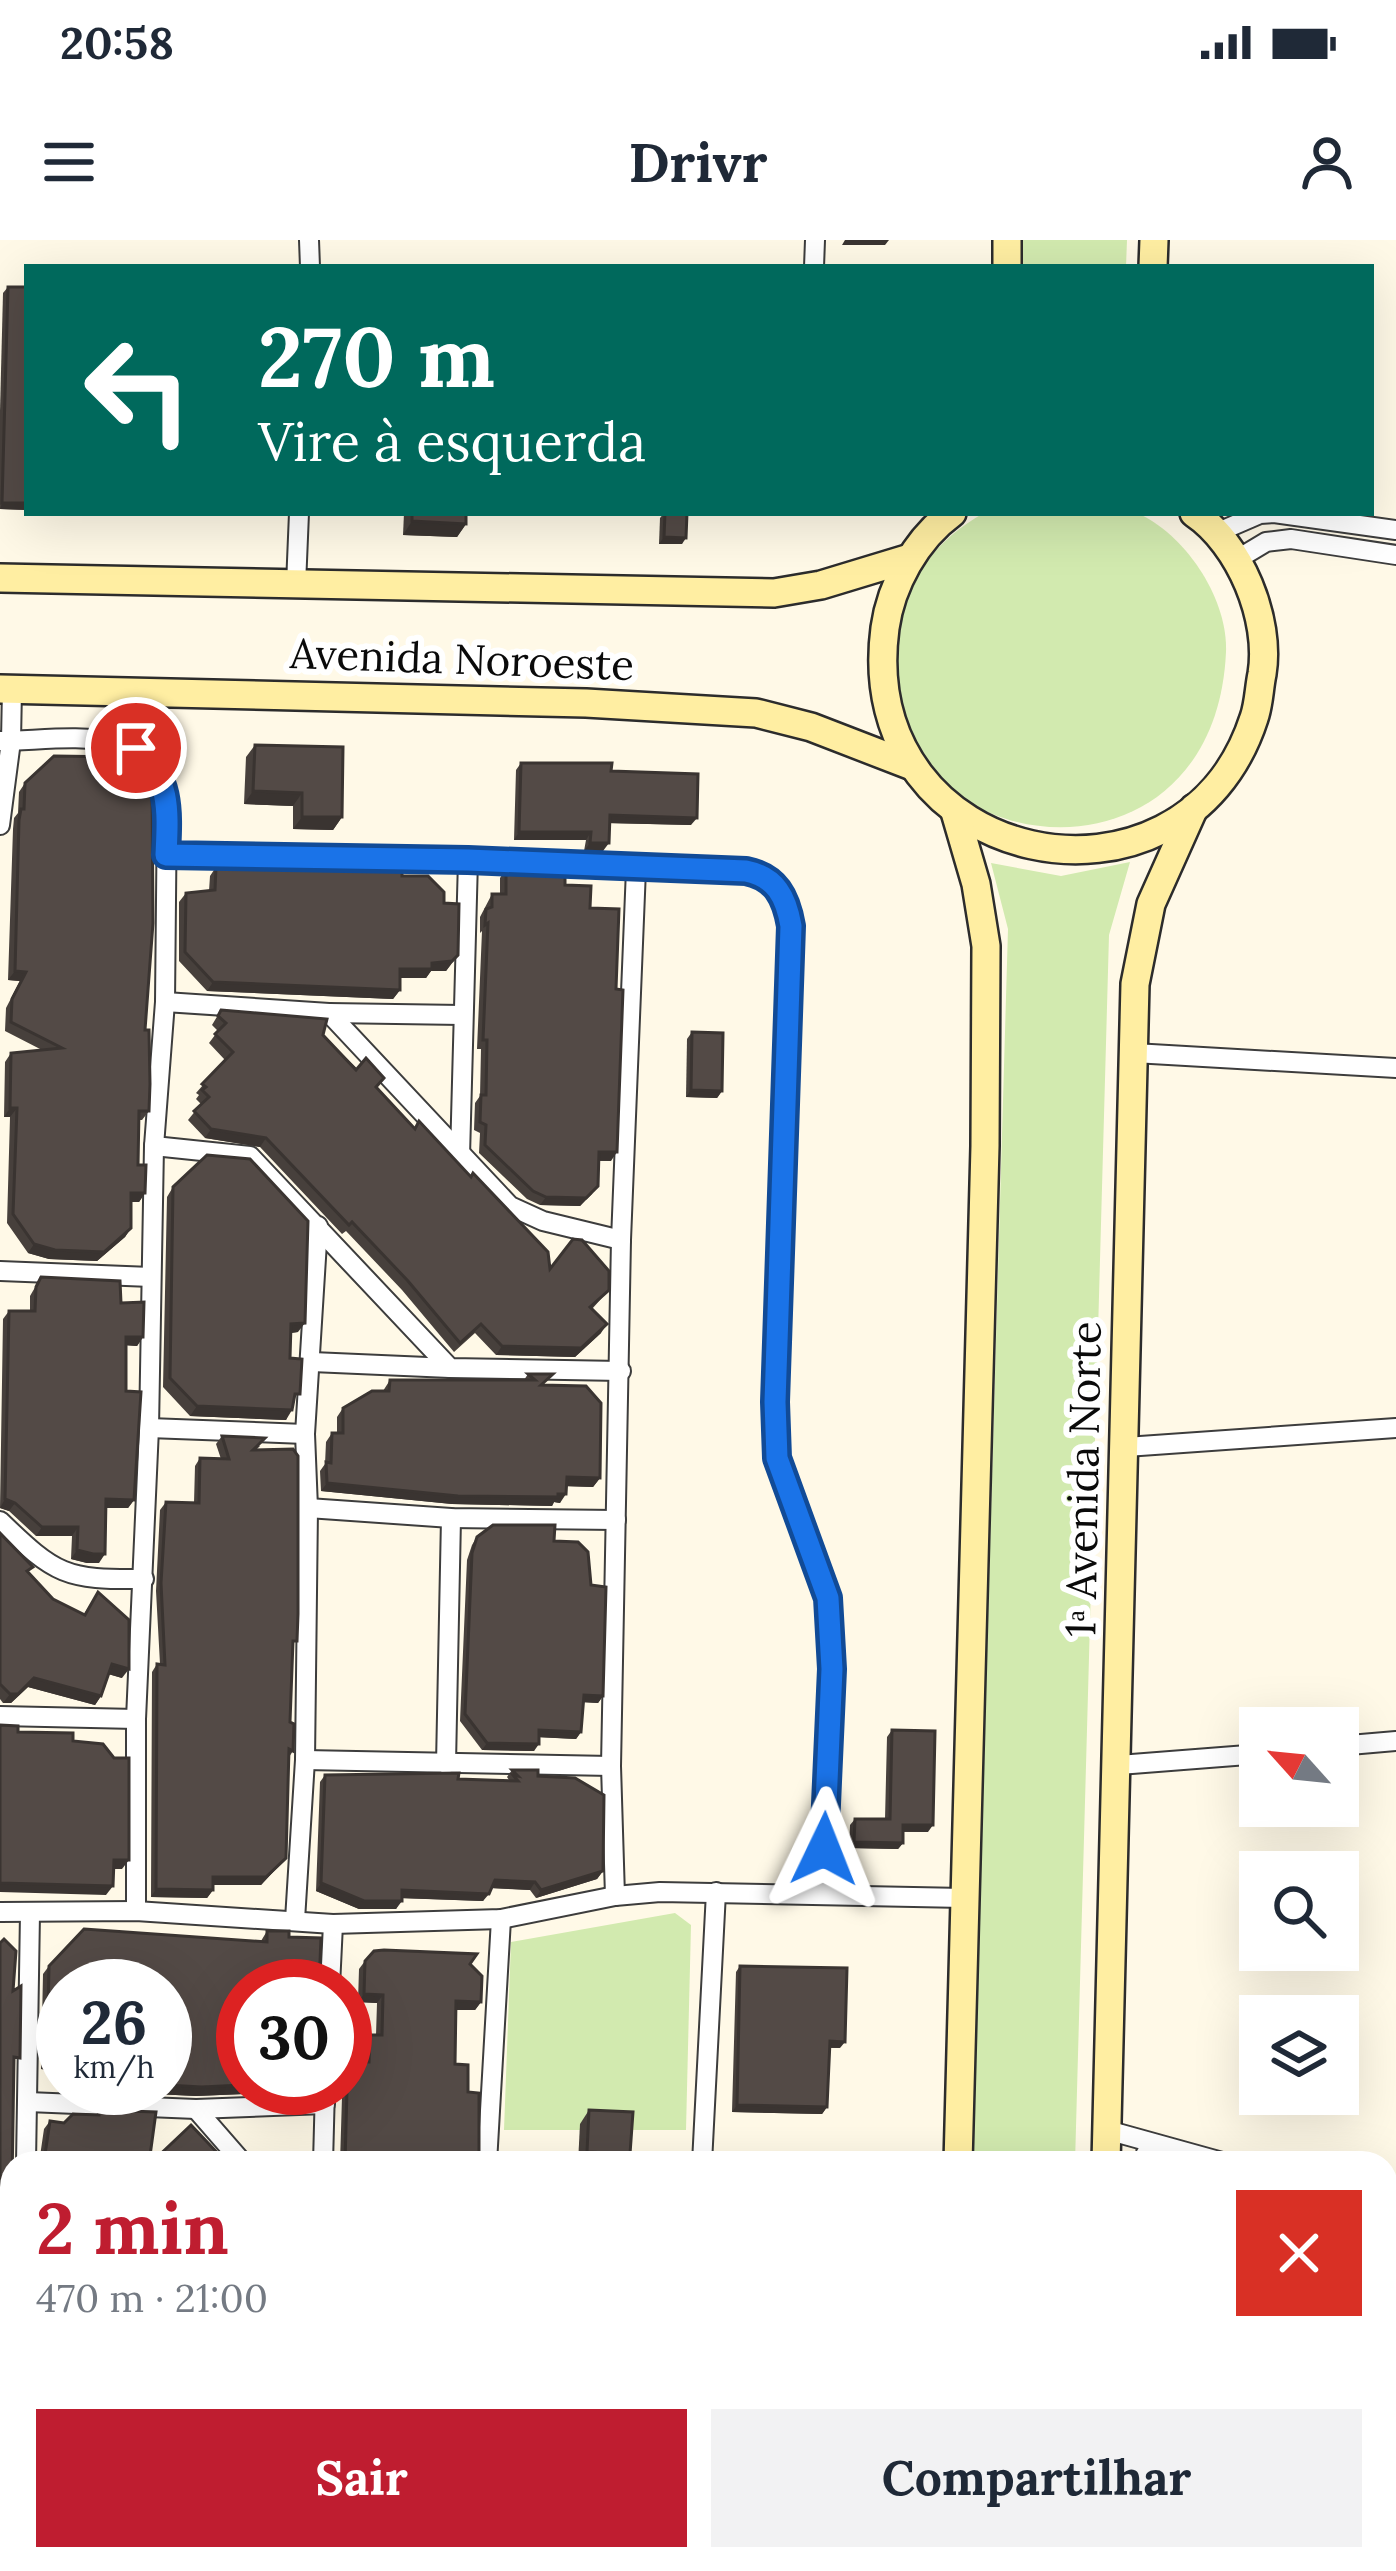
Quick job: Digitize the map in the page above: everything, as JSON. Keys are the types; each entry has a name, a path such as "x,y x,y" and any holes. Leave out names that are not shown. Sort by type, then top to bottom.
{"main road":[{"path":"946,516 910,559 888,608 881,662 889,717 912,766 955,812 1012,843 1075,852 1138,840 1194,808 1231,767 1254,718 1263,664 1257,610 1236,560 1202,519"},
{"name":"Avenida Noroeste","path":"0,578 774,593 821,585 910,559"},
{"name":"Avenida Noroeste","path":"6,689 562,703 756,713 811,727 912,766"},
{"name":"1ᵃ Avenida Norte","path":"1107,2145 1135,984 1151,904 1194,808"},
{"path":"955,812 976,884 986,946 986,1146 958,2151"}],"street":[{"path":"296,585 299,516"},
{"path":"1202,519 1237,516"},
{"path":"1296,516 1396,530"},
{"path":"1236,560 1266,542 1291,539 1396,555"},
{"path":"0,825 6,689"},
{"path":"5,741 109,739 136,748 163,780 168,817 136,1719 136,1911"},
{"path":"166,855 468,860 760,874 784,896 788,910 777,1458 828,1598 832,1669 822,1893"},
{"path":"460,1156 468,860"},
{"path":"615,1896 611,1766 621,1240 637,869"},
{"path":"165,1002 329,1013 463,1015"},
{"path":"329,1013 460,1156 524,1215 621,1240"},
{"path":"1134,1053 1396,1068"},
{"path":"154,1146 250,1156 450,1368"},
{"path":"296,1920 305,1760 305,1434 318,1226"},
{"path":"0,1270 151,1277"},
{"path":"312,1362 621,1371"},
{"path":"149,1429 305,1434"},
{"path":"1126,1447 1396,1429"},
{"path":"308,1508 452,1518 616,1520"},
{"path":"446,1764 452,1518"},
{"path":"0,1520 37,1557 61,1573 87,1579 143,1579"},
{"path":"0,1716 136,1719"},
{"path":"1359,1745 1396,1741"},
{"path":"1119,1765 1239,1756"},
{"path":"305,1760 611,1766"},
{"path":"0,1912 136,1911 334,1924 501,1919 615,1896 716,1892 964,1898"},
{"path":"703,2151 716,1892"},
{"path":"26,2151 30,1913"},
{"path":"488,2151 501,1919"},
{"path":"332,1959 334,1924"},
{"path":"28,2102 216,2107"},
{"path":"196,2109 233,2151"},
{"path":"323,2151 324,2115"},
{"path":"1107,2145 1147,2151"}],"green space":[{"path":"1018,240 1127,240 1126,264 1018,264"},
{"path":"979,516 1142,516 1187,552 1220,610 1226,652 1207,736 1163,792 1105,821 1041,826 979,808 928,768 898,709 896,632 907,595 926,562"},
{"path":"1130,862 1109,935 1075,2151 972,2151 1008,929 991,863 1061,876"},
{"path":"675,1913 691,1925 686,2130 504,2130 511,1942"}],"building":[{"path":"8,287 24,287 24,503 2,503"},
{"path":"412,516 466,516 466,524 412,521"},
{"path":"665,516 687,516 686,538 664,537"},
{"path":"255,745 343,747 342,817 302,817 302,793 253,791"},
{"path":"54,756 123,757 123,785 152,786 153,923 145,1030 149,1030 150,1084 149,1111 139,1111 138,1165 146,1165 145,1193 131,1193 131,1228 104,1252 34,1244 13,1214 17,1108 10,1108 11,1053 62,1048 11,1022 12,999 26,972 15,971 19,820 25,783"},
{"path":"521,763 612,763 611,771 698,774 697,818 610,815 609,843 590,843 591,832 519,832"},
{"path":"241,862 402,866 402,876 428,876 444,892 444,903 459,904 458,955 452,961 432,963 432,969 400,969 400,990 213,982 185,952 186,893 215,890 216,867 241,868"},
{"path":"506,869 565,871 565,885 591,886 590,908 619,909 616,989 623,990 617,1152 599,1152 598,1186 586,1198 546,1197 533,1191 485,1145 486,1125 480,1122 481,1095 486,1095 486,909 492,907 492,894 506,894"},
{"path":"221,1010 327,1019 323,1035 356,1070 366,1058 384,1078 376,1087 415,1129 419,1121 471,1177 473,1173 548,1252 550,1269 573,1239 582,1240 609,1271 609,1290 590,1307 607,1324 581,1348 502,1346 481,1324 460,1343 408,1281 266,1138 211,1129 194,1111 209,1097 202,1084 233,1052 215,1034 226,1023 218,1016"},
{"path":"692,1032 723,1033 722,1091 691,1090"},
{"path":"207,1155 250,1159 308,1221 305,1323 291,1324 290,1358 302,1359 300,1394 295,1394 292,1410 197,1406 170,1378 173,1187"},
{"path":"41,1277 120,1281 121,1303 144,1302 143,1337 126,1337 126,1391 141,1392 134,1500 106,1499 105,1554 77,1550 78,1527 42,1527 5,1499 9,1311 35,1311"},
{"path":"528,1374 553,1374 541,1385 586,1386 601,1403 600,1478 567,1477 566,1494 558,1497 458,1496 327,1483 332,1433 343,1433 343,1408 372,1391 389,1391 390,1380 535,1380"},
{"path":"222,1436 265,1438 253,1450 293,1449 298,1456 298,1614 297,1641 293,1641 290,1722 294,1724 286,1858 266,1877 213,1877 213,1890 156,1889 157,1664 165,1665 161,1583 166,1502 199,1503 200,1458 229,1459"},
{"path":"493,1525 555,1525 554,1541 578,1542 588,1552 591,1585 606,1587 603,1696 584,1695 581,1732 539,1730 539,1744 487,1743 465,1714 472,1553 477,1537"},
{"path":"0,1533 33,1567 27,1571 53,1599 85,1615 98,1592 129,1620 129,1669 112,1664 101,1696 34,1678 18,1694 10,1694 0,1684"},
{"path":"0,1725 18,1726 18,1732 73,1733 73,1741 103,1744 114,1758 129,1758 129,1860 114,1860 113,1886 0,1883"},
{"path":"892,1730 935,1731 933,1825 903,1825 903,1843 854,1842 855,1819 890,1819"},
{"path":"512,1770 575,1778 604,1795 603,1871 541,1890 535,1882 495,1880 489,1894 402,1890 402,1901 364,1901 321,1883 325,1775 459,1773 458,1779 518,1781"},
{"path":"84,1929 267,1942 267,1931 321,1938 320,1959 216,1959 216,2086 192,2086 192,1959 56,1959"},
{"path":"4,1939 16,1951 13,1991 21,1986 13,2151 0,2151 0,1943"},
{"path":"384,1950 477,1954 470,1964 482,1976 481,2002 456,2001 455,2064 468,2065 468,2092 479,2093 479,2151 345,2151 346,2115 372,2115 372,2035 382,2035 383,1995 372,1994 372,1959 367,1959 374,1951"},
{"path":"740,1966 847,1968 845,2042 830,2041 827,2107 737,2105"},
{"path":"589,2110 633,2112 630,2151 587,2151"},
{"path":"72,2115 156,2115 151,2151 46,2151 50,2121 64,2123"},
{"path":"191,2125 216,2151 164,2151"}],"route":[{"path":"136,748 163,780 166,855 746,871 768,878 784,896 791,926 779,1232 777,1458 828,1598 832,1669 824,1849"}]}
